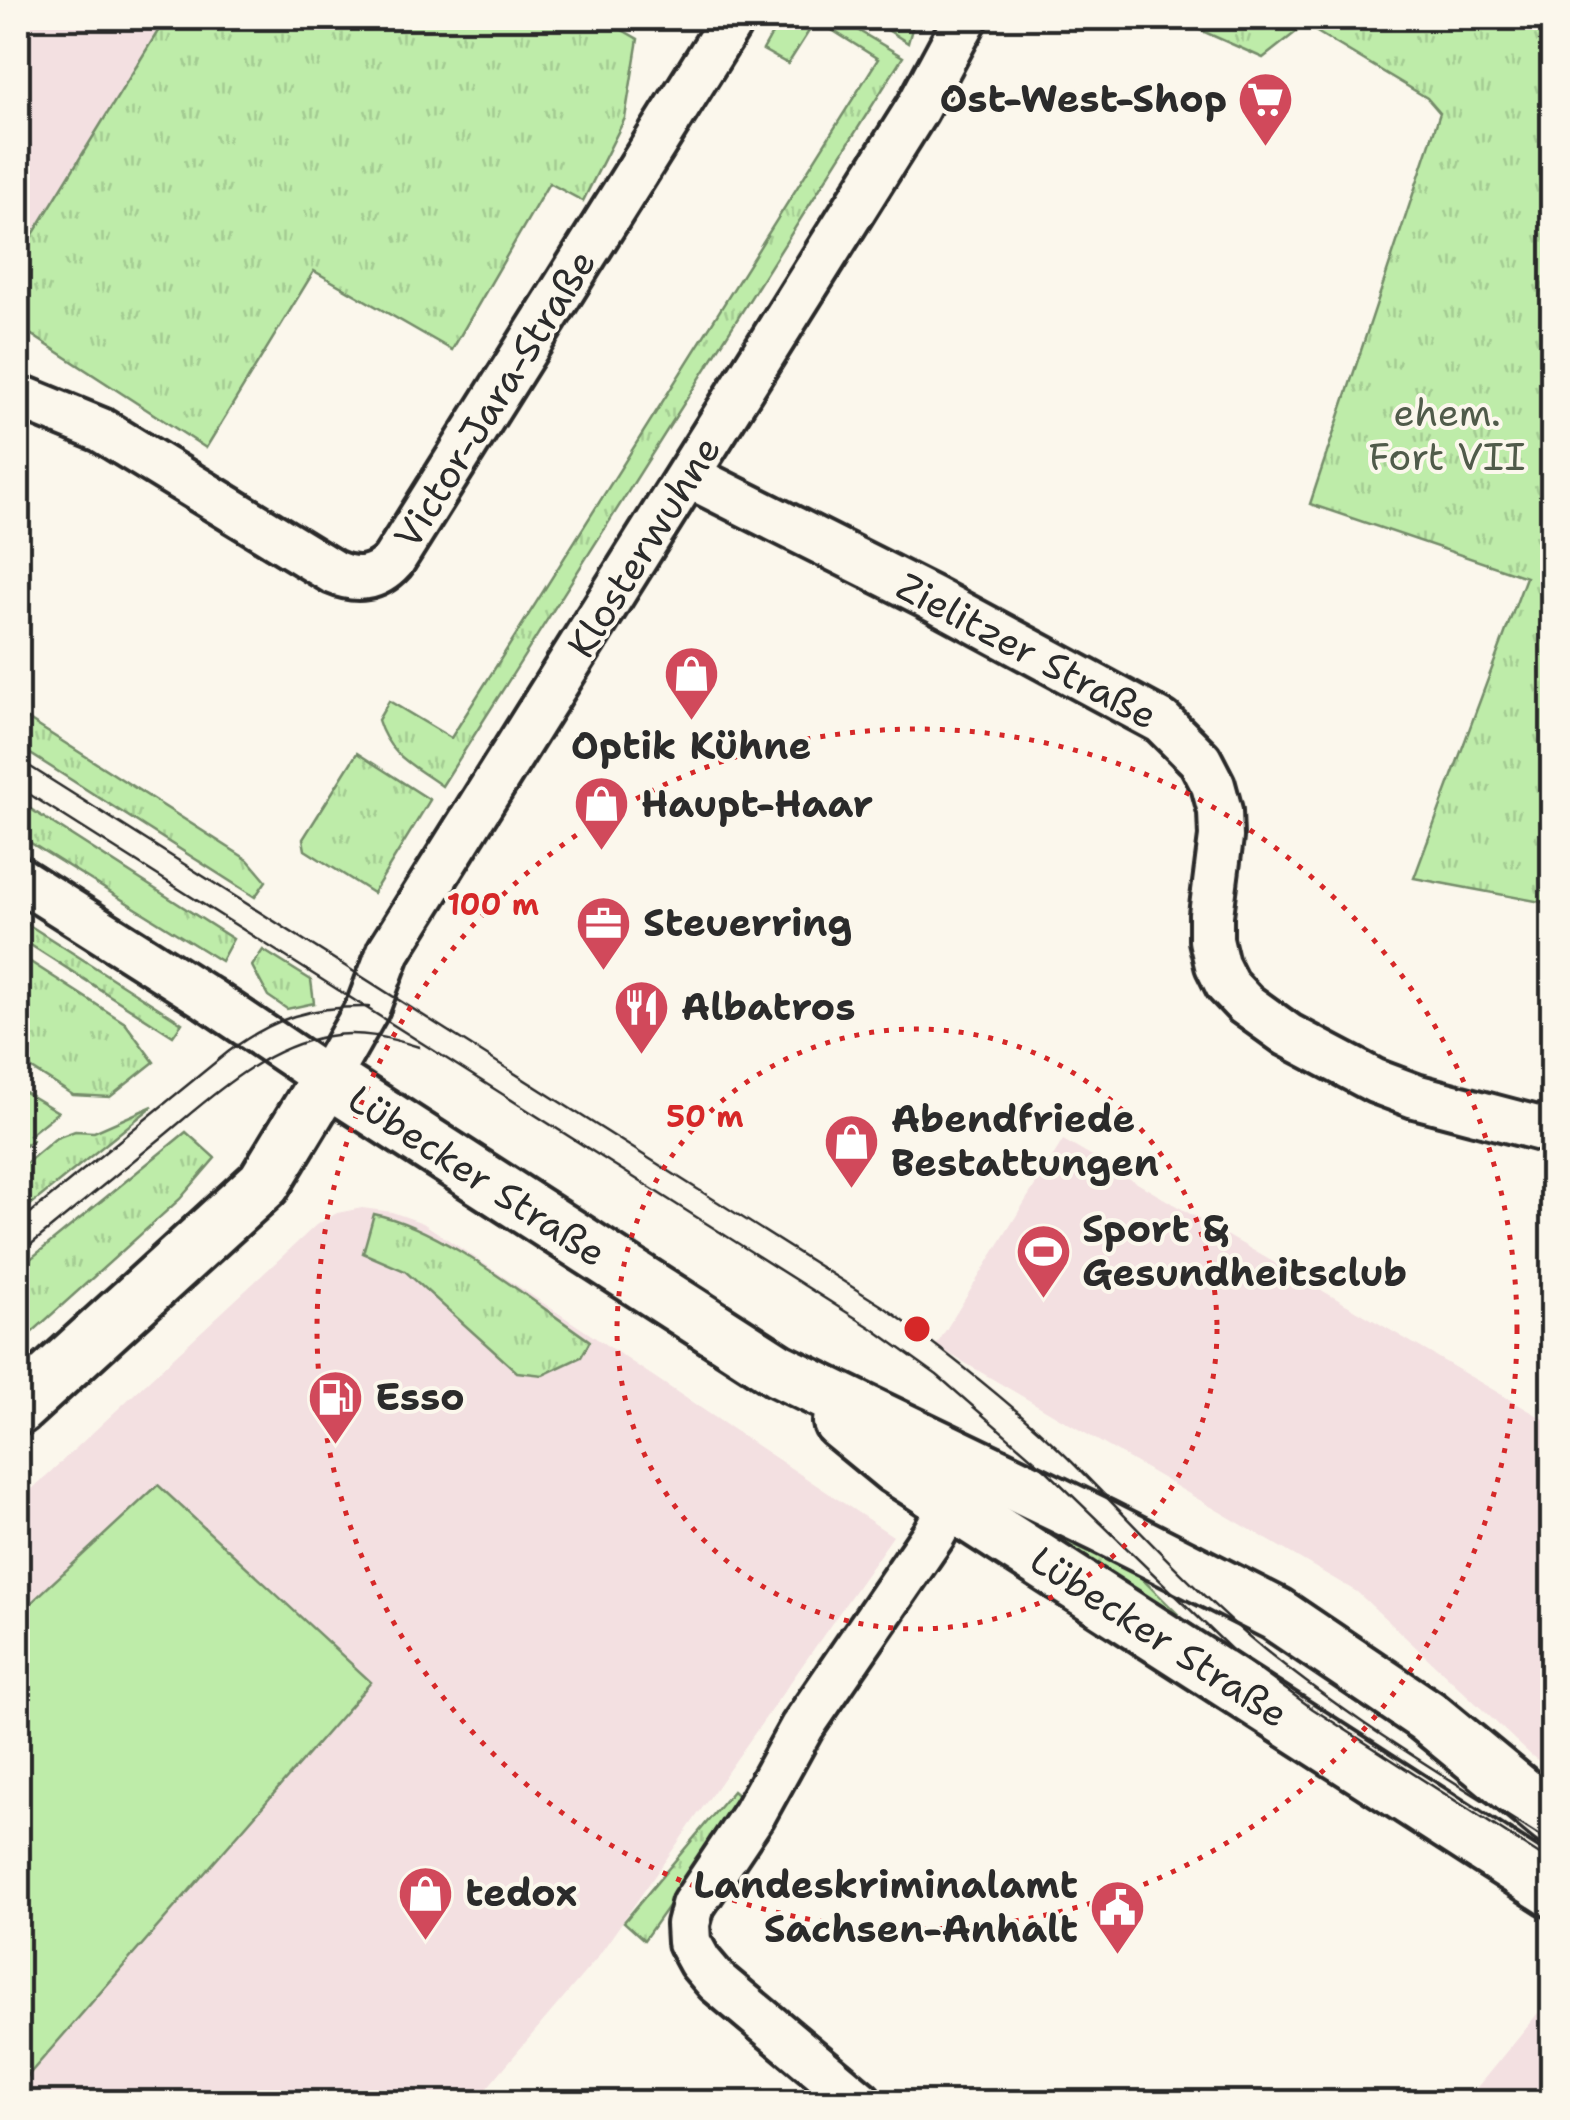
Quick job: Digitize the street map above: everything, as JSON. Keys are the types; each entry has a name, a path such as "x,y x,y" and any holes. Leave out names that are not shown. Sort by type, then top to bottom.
{"main road":[{"name":"Lübecker Straße","path":"327,1079 778,1370 896,1468 1552,1890"},
{"path":"18,1408 264,1183 327,1079"},
{"name":"Lübecker Straße","path":"778,1370 1276,1614 1427,1716 1552,1820"}],"street":[{"name":"Klosterwuhne","path":"327,1079 368,1007 389,952 916,110 966,18"},
{"name":"Victor-Jara-Straße","path":"18,396 101,430 333,572 356,578 379,574 393,561 729,25"},
{"name":"Zielitzer Straße","path":"689,476 930,597 1162,722 1200,760 1213,785 1220,812 1220,837 1211,940 1222,975 1245,1004 1288,1035 1375,1081 1415,1096 1552,1132"},
{"path":"18,878 327,1079"},
{"path":"860,2102 717,1982 690,1942 688,1924 694,1905 754,1814 802,1727 951,1504"}],"shaded area":[{"path":"18,18 166,18 28,242 18,235"},
{"path":"1063,1140 1552,1424 1552,1771 1357,1592 936,1346"},
{"path":"362,1208 392,1212 423,1223 893,1536 597,1958 475,2102 18,2102 18,2087 371,1682 158,1485 18,1615 18,1502 316,1225 337,1213"},
{"path":"1552,1996 1552,2102 1465,2102"}],"green space":[{"path":"166,18 601,18 638,39 625,118 583,201 549,183 452,350 314,271 206,448 18,326 18,235 29,241"},
{"path":"781,18 837,18 903,57 442,786 403,759 389,743 378,720 389,701 451,738 878,59 816,20 788,64 763,50"},
{"path":"869,18 915,18 908,43"},
{"name":"ehem. Fort VII","path":"1173,18 1552,18 1552,904 1414,878 1526,577 1310,504 1440,113 1427,98 1305,25 1263,58"},
{"path":"18,713 248,860 266,881 255,897 18,746"},
{"path":"357,753 430,800 373,893 305,850 303,839"},
{"path":"18,801 233,939 221,961 18,835"},
{"path":"18,918 182,1023 173,1036 18,937"},
{"path":"263,950 311,980 314,1003 287,1009 268,996 252,966"},
{"path":"18,954 125,1023 154,1062 110,1097 73,1095 18,1060"},
{"path":"18,1088 58,1112 29,1135 32,1140 18,1152"},
{"path":"153,1106 18,1215 18,1170 56,1138 75,1131 94,1132"},
{"path":"186,1132 215,1158 180,1199 18,1345 18,1269"},
{"path":"374,1214 428,1234 513,1286 590,1341 581,1357 543,1375 517,1372 405,1271 363,1253"},
{"path":"886,1432 1130,1567 1186,1622 1182,1625"},
{"path":"158,1485 371,1682 18,2087 18,1615"},
{"path":"733,1791 743,1800 644,1940 624,1922"}],"tram line":[{"path":"18,759 887,1309 1025,1418 1200,1592 1282,1663 1395,1744 1552,1844"},
{"path":"18,787 873,1329 937,1375 1047,1471 1232,1650 1313,1709 1552,1863"},
{"path":"18,1223 245,1040 294,1016 369,1007"},
{"path":"18,1255 214,1094 280,1052 304,1042 352,1034 419,1047"}],"place":[{"name":"Ost-West-Shop","path":"1266,148"},
{"name":"Optik Kühne","path":"691,722"},
{"name":"Haupt-Haar","path":"602,853"},
{"name":"Steuerring","path":"604,972"},
{"name":"Albatros","path":"642,1056"},
{"name":"Abendfriede Bestattungen","path":"852,1190"},
{"name":"Sport & Gesundheitsclub","path":"1043,1300"},
{"name":"Esso","path":"336,1446"},
{"name":"tedox","path":"426,1942"},
{"name":"Landeskriminalamt Sachsen-Anhalt","path":"1117,1956"}]}
